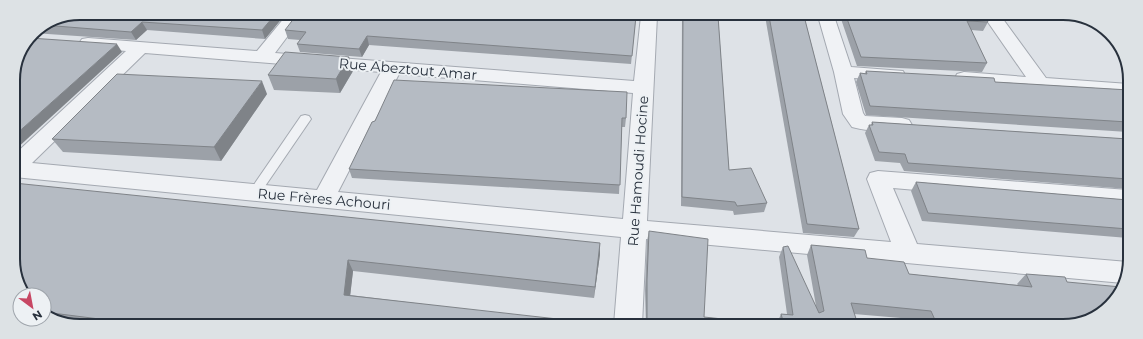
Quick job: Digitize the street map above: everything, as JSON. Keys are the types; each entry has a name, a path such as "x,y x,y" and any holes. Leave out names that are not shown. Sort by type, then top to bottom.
{"street":[{"path":"264,56 292,20"},
{"name":"Rue Hamoudi Hocine","path":"628,319 649,20"},
{"path":"827,20 843,72 853,114 858,122 922,126"},
{"path":"994,20 1039,82"},
{"name":"Rue Abeztout Amar","path":"70,42 264,56 643,88"},
{"path":"20,162 141,47"},
{"path":"322,199 393,67"},
{"path":"843,72 914,76"},
{"path":"945,77 1039,82 1123,89"},
{"name":"Rue Frères Achouri","path":"20,169 634,229 1121,272"},
{"path":"908,253 878,179 1123,199"}],"lane":[{"path":"254,192 305,118"}],"building":[{"path":"80,20 270,20 262,30 142,22 131,32 55,26 68,21"},
{"path":"293,20 636,20 632,56 367,36 359,49 297,44 306,32 285,30"},
{"path":"683,20 718,20 729,170 751,168 767,203 737,206 735,202 682,197"},
{"path":"770,20 805,20 859,229 807,224"},
{"path":"847,20 987,20 988,22 967,21 987,63 861,57"},
{"path":"38,39 117,44 20,131 20,76 22,64 26,53"},
{"path":"285,52 349,57 336,79 268,75"},
{"path":"866,71 994,78 995,82 1123,90 1123,122 870,106 860,73 867,74"},
{"path":"117,74 262,81 214,147 52,139"},
{"path":"394,80 627,92 626,118 622,118 620,185 349,169 372,122 375,121"},
{"path":"872,122 1123,139 1123,179 908,163 905,154 879,152 869,125 873,125"},
{"path":"916,182 1123,200 1123,229 928,213"},
{"path":"20,184 600,243 595,287 348,260 344,295 557,319 99,319 52,312 52,287 27,287 21,271"},
{"path":"649,231 708,239 704,317 723,319 647,319"},
{"path":"811,245 865,250 867,258 904,262 909,274 1032,287 1026,274 1065,277 1067,282 1116,287 1108,299 1093,311 1079,317 1067,319 935,319 931,311 851,303 856,319 782,319 781,314 793,315 783,247 788,246 819,313 824,311"}]}
